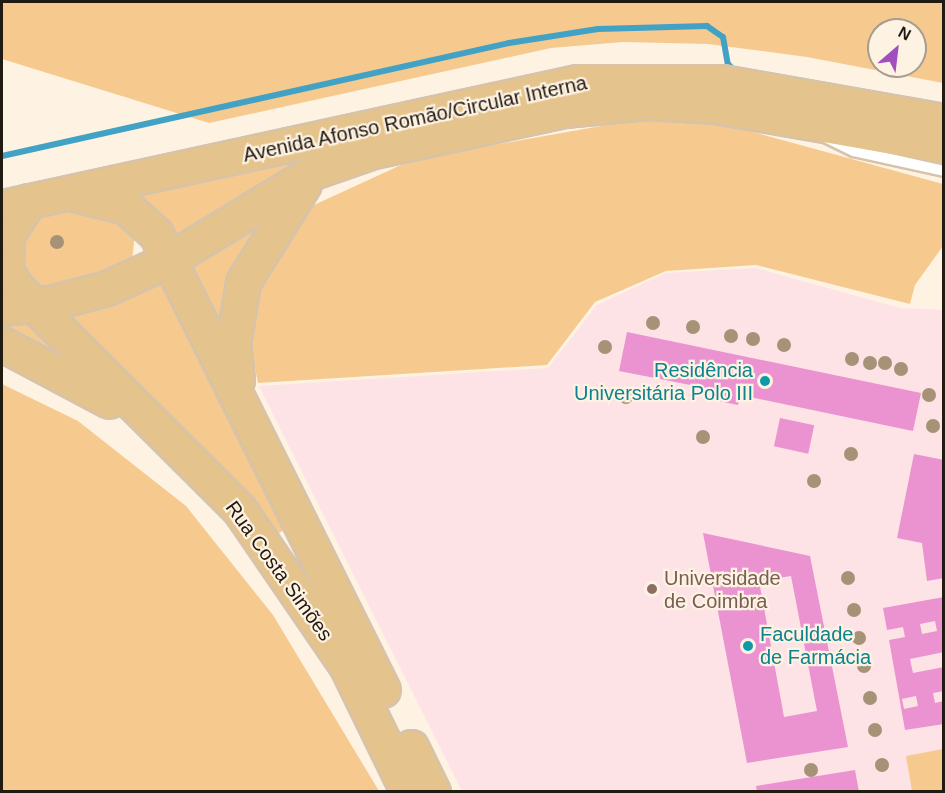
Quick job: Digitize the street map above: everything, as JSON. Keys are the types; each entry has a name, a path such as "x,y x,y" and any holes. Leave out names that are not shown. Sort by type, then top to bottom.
{"main road":[{"name":"Avenida Afonso Romão/Circular Interna","path":"15,204 577,82 722,82 944,121"},
{"name":"Avenida Afonso Romão/Circular Interna","path":"16,307 107,288 170,259 313,172 373,152 564,110 647,102 781,116 944,146"},
{"path":"239,397 233,344 243,282 262,244 313,172"},
{"name":"Rua Costa Simões","path":"67,193 136,213 170,259 433,792"},
{"name":"Rua Costa Simões","path":"15,204 15,218 5,249 6,270 16,307 156,430 239,509 346,665 408,792"},
{"path":"2,345 80,383 156,430"}],"lane":[{"name":"Avenida Afonso Romão/Circular Interna","path":"781,116 854,151 944,171"}],"shaded area":[{"path":"2,2 943,2 943,83 917,78 927,78 927,18 867,18 867,68 807,57 708,44 623,42 551,48 209,123 2,59"},
{"path":"725,99 332,151 173,244 116,191 331,145"},
{"path":"646,118 713,121 943,184 943,246 915,285 910,304 756,265 666,271 595,302 547,365 258,383 250,345 255,285 278,243 314,205 414,159"},
{"path":"58,206 122,217 135,232 132,262 120,272 41,291 18,271 26,218"},
{"path":"267,218 227,319 216,327 183,260"},
{"name":"Universidade de Coimbra","path":"756,268 900,308 943,310 943,791 462,791 259,386 548,368 597,305 666,273"},
{"path":"164,270 290,526 270,539 44,313"},
{"path":"27,316 78,364 2,331 2,317"},
{"path":"2,384 78,421 186,506 273,615 379,791 2,791"},
{"path":"943,749 943,791 912,791 906,756"}],"building":[{"name":"Residência Universitária Polo III","path":"627,332 921,393 913,431 740,395 738,405 714,400 716,390 619,371"},
{"path":"780,418 814,425 808,454 774,446"},
{"path":"914,454 944,460 944,578 927,581 922,543 897,538"},
{"name":"Faculdade de Farmácia","path":"703,533 810,556 848,747 747,763","holes":["791,576 817,711 784,717 759,581"]},
{"path":"944,597 944,652 910,659 913,673 944,667 944,691 933,693 935,703 944,701 944,724 905,730 889,640 905,637 903,627 887,630 883,608","holes":["935,621 937,631 922,634 920,624","916,696 918,706 904,709 902,699"]},
{"path":"855,770 859,792 757,792 756,786"}],"waterway":[{"path":"2,156 509,43 598,29 707,26 723,37 728,64 736,72"}],"place":[{"name":"Residência Universitária Polo III","path":"765,381"},
{"name":"Universidade de Coimbra","path":"652,589"},
{"name":"Faculdade de Farmácia","path":"748,646"}]}
